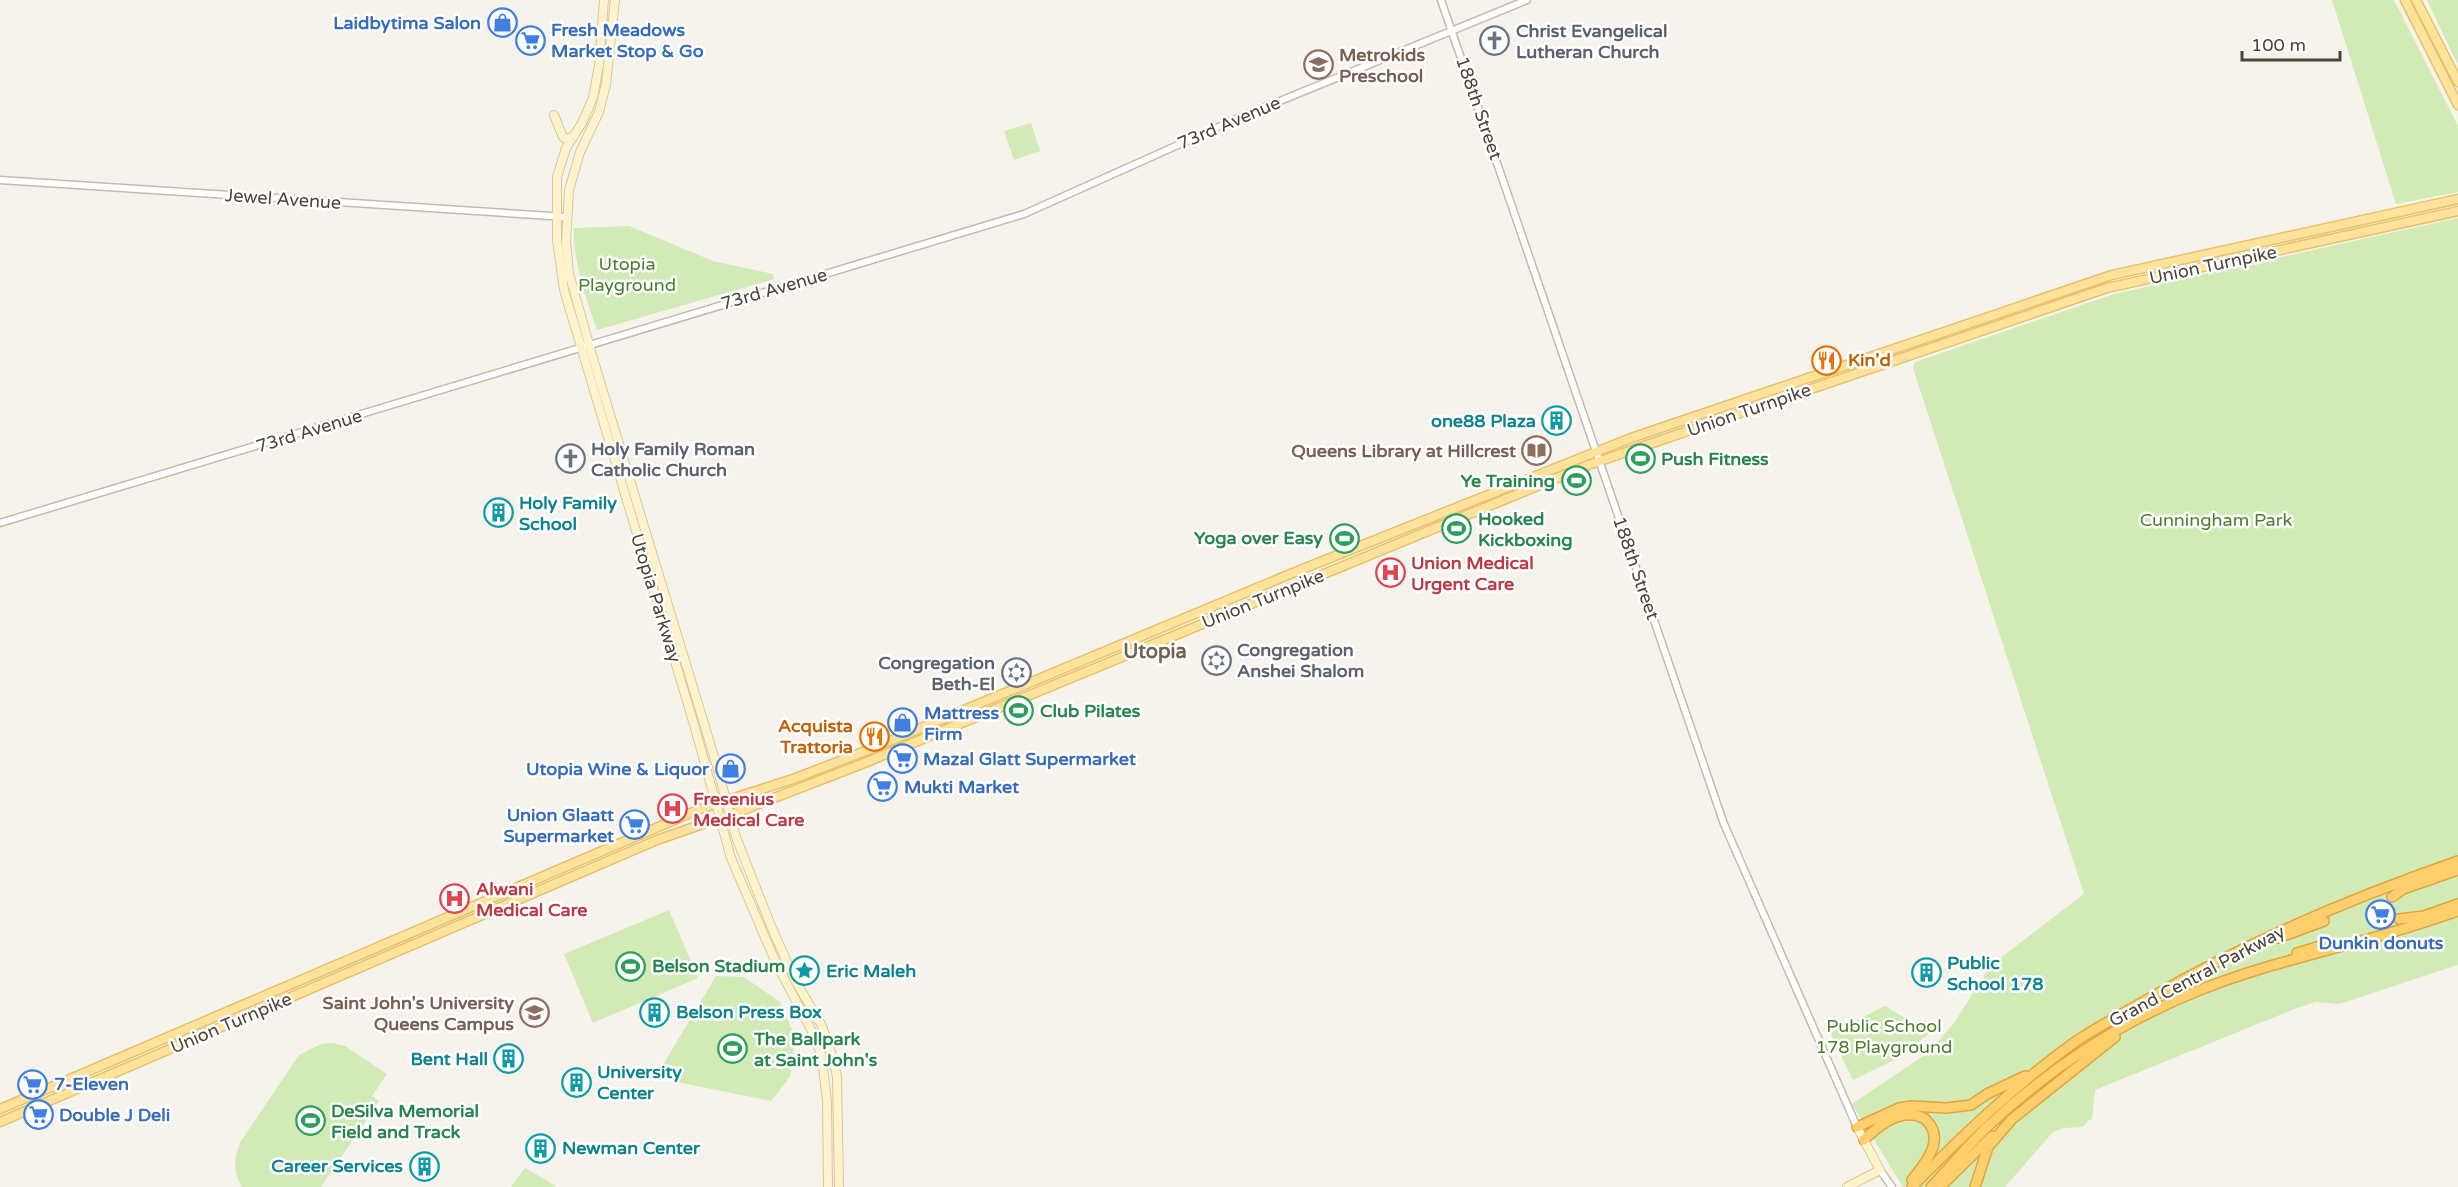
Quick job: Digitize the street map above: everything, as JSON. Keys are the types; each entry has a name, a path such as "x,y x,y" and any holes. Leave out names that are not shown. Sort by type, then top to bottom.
{"highway":[{"name":"Grand Central Parkway","path":"1911,1187 1972,1127 2038,1070 2077,1041 2120,1014 2236,952 2308,919 2455,861"},
{"path":"2392,897 2403,889 2458,870"},
{"path":"2399,919 2424,916 2458,904"},
{"name":"Grand Central Parkway","path":"1931,1187 1985,1129 2021,1097 2078,1055 2139,1018 2203,988 2270,965 2374,938 2458,912"},
{"path":"2236,952 2324,921"},
{"path":"2270,965 2330,943"},
{"path":"1940,1187 2012,1119 2139,1018"},
{"path":"1857,1127 1899,1108 1911,1106 1946,1108 1971,1105 1988,1094 2038,1070"},
{"path":"1864,1140 1877,1127 1906,1114 1921,1117 1929,1123 1934,1135 1934,1148 1907,1187"},
{"path":"1975,1187 1988,1147 2012,1119"}],"main road":[{"name":"Utopia Parkway","path":"604,0 595,90 588,112 566,148 557,177 558,248 562,279 580,348 696,728 731,858 787,985 816,1039 822,1059 826,1090 828,1187"},
{"name":"Utopia Parkway","path":"615,0 606,84 599,112 580,152 567,205 566,242 569,273 746,866 796,982 822,1026 833,1058 837,1077 839,1187"},
{"path":"2405,0 2458,105"},
{"path":"2416,0 2458,82"},
{"path":"554,115 563,137 567,139 574,136"},
{"name":"Union Turnpike","path":"0,1109 692,813 796,778 858,754 1300,570 1597,450 2112,275 2458,199"},
{"name":"Union Turnpike","path":"0,1122 625,854 1013,703 1600,461 2107,288 2458,211"},
{"path":"1847,1187 1880,1170 1857,1127"}],"street":[{"name":"188th Street","path":"1441,0 1724,824 1857,1127"},
{"name":"73rd Avenue","path":"0,523 1024,214 1236,119 1527,0"},
{"name":"Jewel Avenue","path":"0,180 566,217"},
{"path":"1880,1170 1890,1184"}],"green space":[{"path":"2332,0 2394,0 2458,126 2458,192 2396,204"},
{"path":"2427,0 2458,0 2458,64 2454,57"},
{"path":"1031,123 1040,151 1014,160 1004,131"},
{"name":"Cunningham Park","path":"2458,218 2458,965 2339,1004 2316,1002 2297,1008 2095,1090 2092,1119 2083,1127 2064,1128 2053,1132 2005,1187 1903,1187 1852,1104 1929,1052 1954,1023 1991,965 2084,894 1913,368 1915,362 2114,294"},
{"name":"Utopia Playground","path":"629,226 713,261 773,274 774,279 597,330 578,267 574,228"},
{"name":"Belson Stadium","path":"669,910 698,978 593,1023 564,954"},
{"name":"The Ballpark at Saint John's","path":"716,976 744,977 780,1002 795,1036 790,1077 771,1101 672,1081 664,1063"},
{"name":"Public School 178 Playground","path":"1885,1006 1930,1033 1898,1058 1853,1080 1830,1033"},
{"name":"DeSilva Memorial Field and Track","path":"332,1043 345,1046 387,1074 372,1096 379,1101 321,1187 242,1187 235,1164 241,1141 299,1055 321,1044"},
{"path":"525,1168 556,1186 511,1187"}],"place":[{"name":"Laidbytima Salon","path":"502,23"},
{"name":"Fresh Meadows Market Stop & Go","path":"530,40"},
{"name":"Christ Evangelical Lutheran Church","path":"1495,41"},
{"name":"Metrokids Preschool","path":"1318,65"},
{"name":"Kin'd","path":"1827,360"},
{"name":"one88 Plaza","path":"1557,421"},
{"name":"Queens Library at Hillcrest","path":"1537,451"},
{"name":"Holy Family Roman Catholic Church","path":"570,459"},
{"name":"Push Fitness","path":"1640,459"},
{"name":"Ye Training","path":"1576,481"},
{"name":"Holy Family School","path":"498,513"},
{"name":"Hooked Kickboxing","path":"1457,529"},
{"name":"Yoga over Easy","path":"1344,538"},
{"name":"Union Medical Urgent Care","path":"1390,573"},
{"name":"Congregation Anshei Shalom","path":"1216,660"},
{"name":"Congregation Beth-El","path":"1016,673"},
{"name":"Club Pilates","path":"1019,711"},
{"name":"Mattress Firm","path":"903,723"},
{"name":"Acquista Trattoria","path":"874,736"},
{"name":"Mazal Glatt Supermarket","path":"902,759"},
{"name":"Utopia Wine & Liquor","path":"730,769"},
{"name":"Mukti Market","path":"883,787"},
{"name":"Fresenius Medical Care","path":"672,809"},
{"name":"Union Glaatt Supermarket","path":"635,825"},
{"name":"Alwani Medical Care","path":"455,899"},
{"name":"Dunkin donuts","path":"2381,914"},
{"name":"Belson Stadium","path":"631,966"},
{"name":"Eric Maleh","path":"805,971"},
{"name":"Public School 178","path":"1926,973"},
{"name":"Belson Press Box","path":"655,1012"},
{"name":"Saint John's University Queens Campus","path":"535,1013"},
{"name":"The Ballpark at Saint John's","path":"733,1049"},
{"name":"Bent Hall","path":"509,1059"},
{"name":"University Center","path":"576,1082"},
{"name":"7-Eleven","path":"33,1084"},
{"name":"Double J Deli","path":"38,1115"},
{"name":"DeSilva Memorial Field and Track","path":"310,1121"},
{"name":"Newman Center","path":"541,1148"},
{"name":"Career Services","path":"424,1166"}],"district":[{"name":"Utopia","path":"1155,652"}]}
